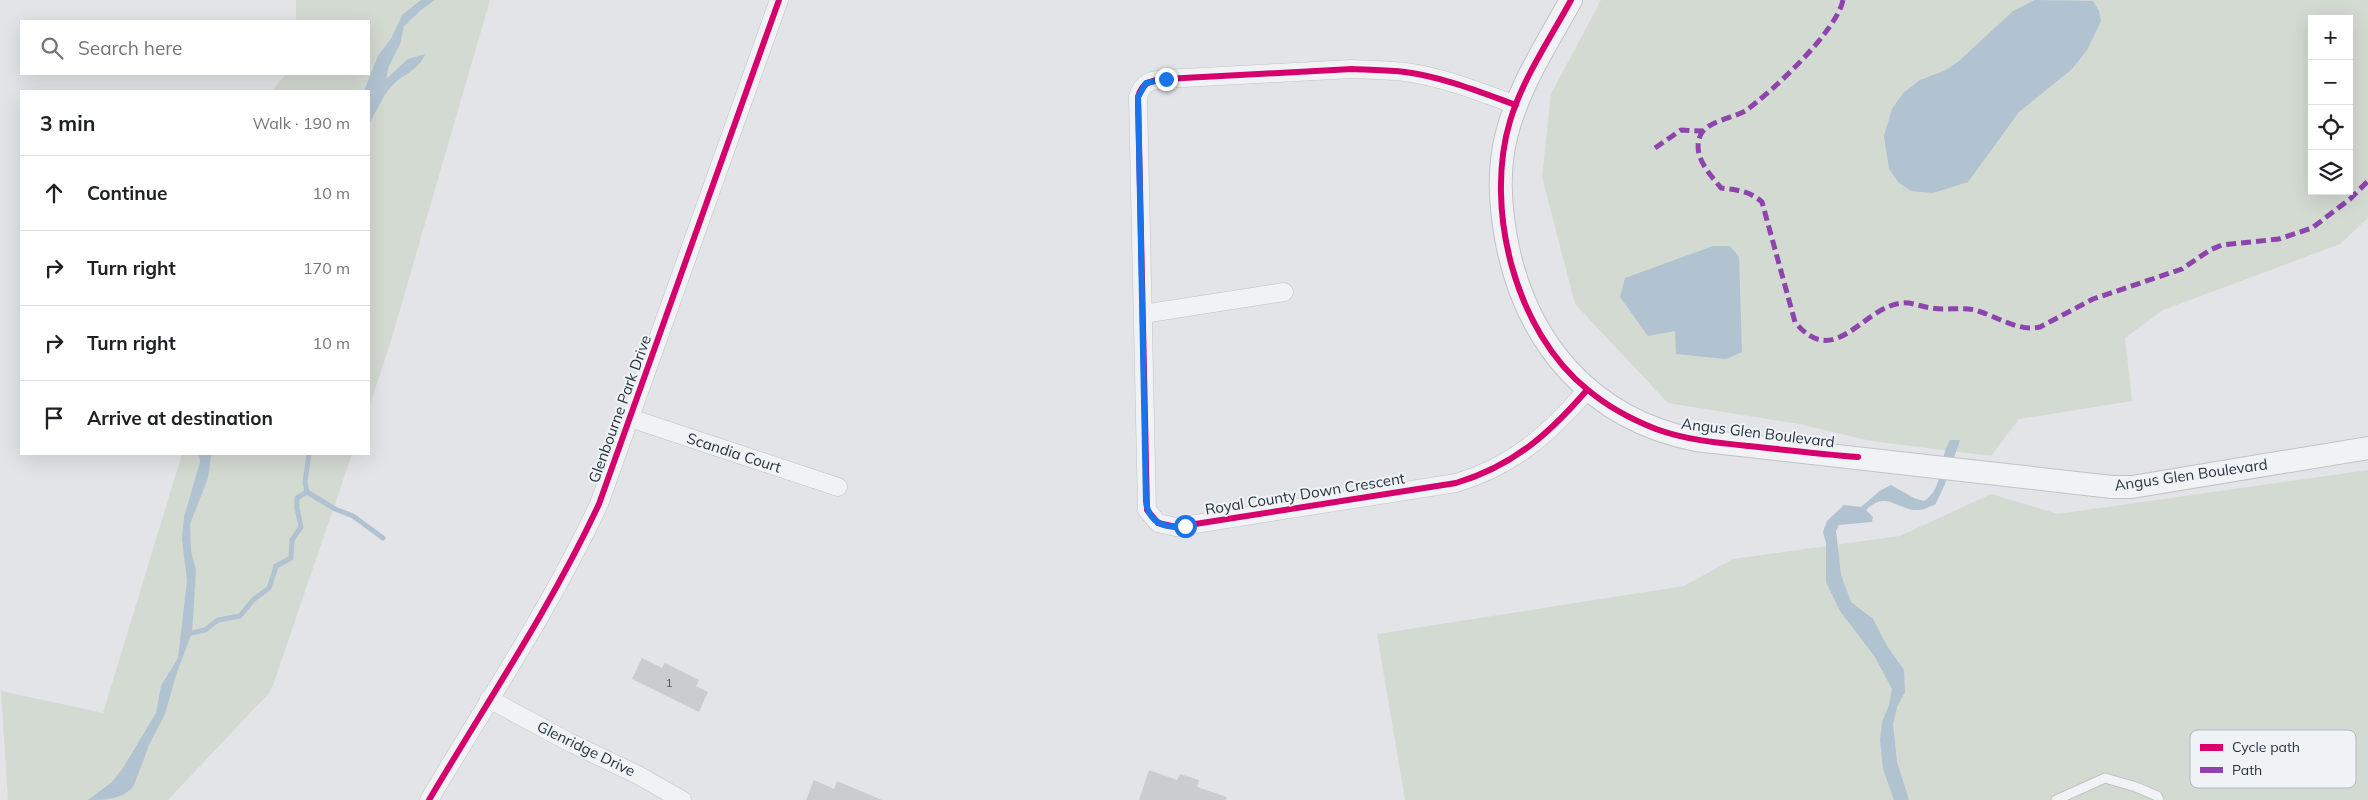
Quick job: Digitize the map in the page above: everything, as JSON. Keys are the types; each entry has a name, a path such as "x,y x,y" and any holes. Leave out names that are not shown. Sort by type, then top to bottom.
{"street":[{"name":"Glenbourne Park Drive","path":"429,800 544,610 578,549 599,504 779,0"},
{"name":"Angus Glen Boulevard","path":"1571,0 1516,105 1506,138 1500,181 1503,216 1514,270 1528,310 1543,338 1562,363 1587,390 1640,422 1682,437 2078,485 2132,487 2368,448"},
{"name":"Royal County Down Crescent","path":"1516,105 1444,80 1405,72 1380,70 1352,69 1166,79 1146,83 1138,97 1146,502 1151,517 1167,527 1430,487 1480,476 1538,442 1587,390"},
{"path":"1143,314 1284,292"},
{"name":"Scandia Court","path":"630,418 838,487"},
{"name":"Glenridge Drive","path":"489,699 567,741 638,775 682,800"}],"lane":[{"path":"2056,800 2105,778 2136,787 2157,796 2159,800"}],"shaded area":[{"path":"296,0 490,0 390,344 370,404 370,90 273,90 285,75 370,75 370,20 296,20"},
{"path":"1601,0 2368,0 2368,218 2340,244 2163,310 2125,338 2132,401 2019,419 1991,456 1871,441 1799,424 1668,403 1575,304 1542,177 1551,94"},
{"path":"182,455 352,455 271,691 168,800 8,800 1,691 103,713"},
{"path":"2368,470 2368,800 1405,800 1377,634 1684,586 1733,559 1900,536 1991,494 2058,514"}],"water":[{"path":"421,0 435,0 404,26 400,44 389,66 386,79 408,59 425,54 423,59 409,73 392,85 370,122 370,90 364,90 378,56 392,37 402,15"},
{"path":"2035,0 2093,1 2099,11 2101,21 2087,50 2072,69 2019,112 1968,182 1933,193 1911,191 1899,183 1889,169 1884,136 1892,109 1903,93 1920,80 1944,71 1959,61 2013,11"},
{"path":"1713,246 1730,246 1739,257 1742,352 1726,359 1676,354 1675,331 1648,336 1620,297 1625,278"},
{"path":"1950,440 1960,440 1945,484 1935,505 1921,510 1912,510 1886,501 1880,501 1866,510 1873,517 1872,522 1839,525 1836,531 1841,575 1851,602 1873,619 1887,646 1904,670 1905,692 1897,707 1893,724 1897,762 1909,800 1894,800 1883,769 1880,740 1882,722 1889,705 1892,689 1875,657 1840,611 1826,582 1826,543 1823,532 1827,521 1844,505 1861,507 1881,490 1891,485 1914,498 1924,501 1931,496 1938,482 1943,457"},
{"path":"199,455 211,455 208,478 190,524 191,551 196,570 192,633 177,672 165,714 149,745 134,785 125,794 119,796 88,800 112,782 123,768 156,713 161,686 178,658 187,581 182,539 184,517 200,462"}],"building":[{"path":"642,658 662,668 665,663 699,680 696,686 708,692 699,712 632,679"},
{"path":"1149,770 1177,780 1180,774 1199,780 1197,787 1227,797 1226,800 1139,800"},
{"path":"814,780 834,789 837,781 882,800 806,800"}],"waterway":[{"path":"309,455 305,482 307,492 335,509 353,516 383,538"},
{"path":"192,633 205,630 218,620 240,616 253,600 269,588 276,566 291,558 292,540 301,527 297,498 307,492"}],"marked path":[{"path":"1843,0 1829,28 1786,76 1745,111 1709,126 1701,134 1698,142 1698,149 1703,163 1721,188 1748,193 1762,202 1795,322 1809,335 1823,340 1836,339 1888,307 1902,303 1938,309 1973,310 2016,326 2040,327 2093,299 2182,269 2210,250 2222,245 2279,239 2312,228 2350,199 2368,181"},
{"path":"1655,148 1681,130 1702,131"}],"cycle path":[{"path":"429,800 518,654 560,580 599,504 779,0"},
{"path":"1571,0 1522,89 1510,121 1503,155 1501,192 1504,229 1512,266 1524,302 1541,336 1563,365 1588,390 1620,412 1656,429 1679,436 1714,442 1858,457"},
{"path":"1516,105 1433,77 1379,70 1352,69 1165,79 1152,81 1142,88 1138,97 1147,510 1158,523 1176,527 1456,483 1495,467 1529,447 1559,421 1587,390"}],"route":[{"path":"1166,79 1158,79 1146,83 1139,91 1138,97 1146,502 1147,510 1151,517 1158,523 1167,527 1185,526"}]}
